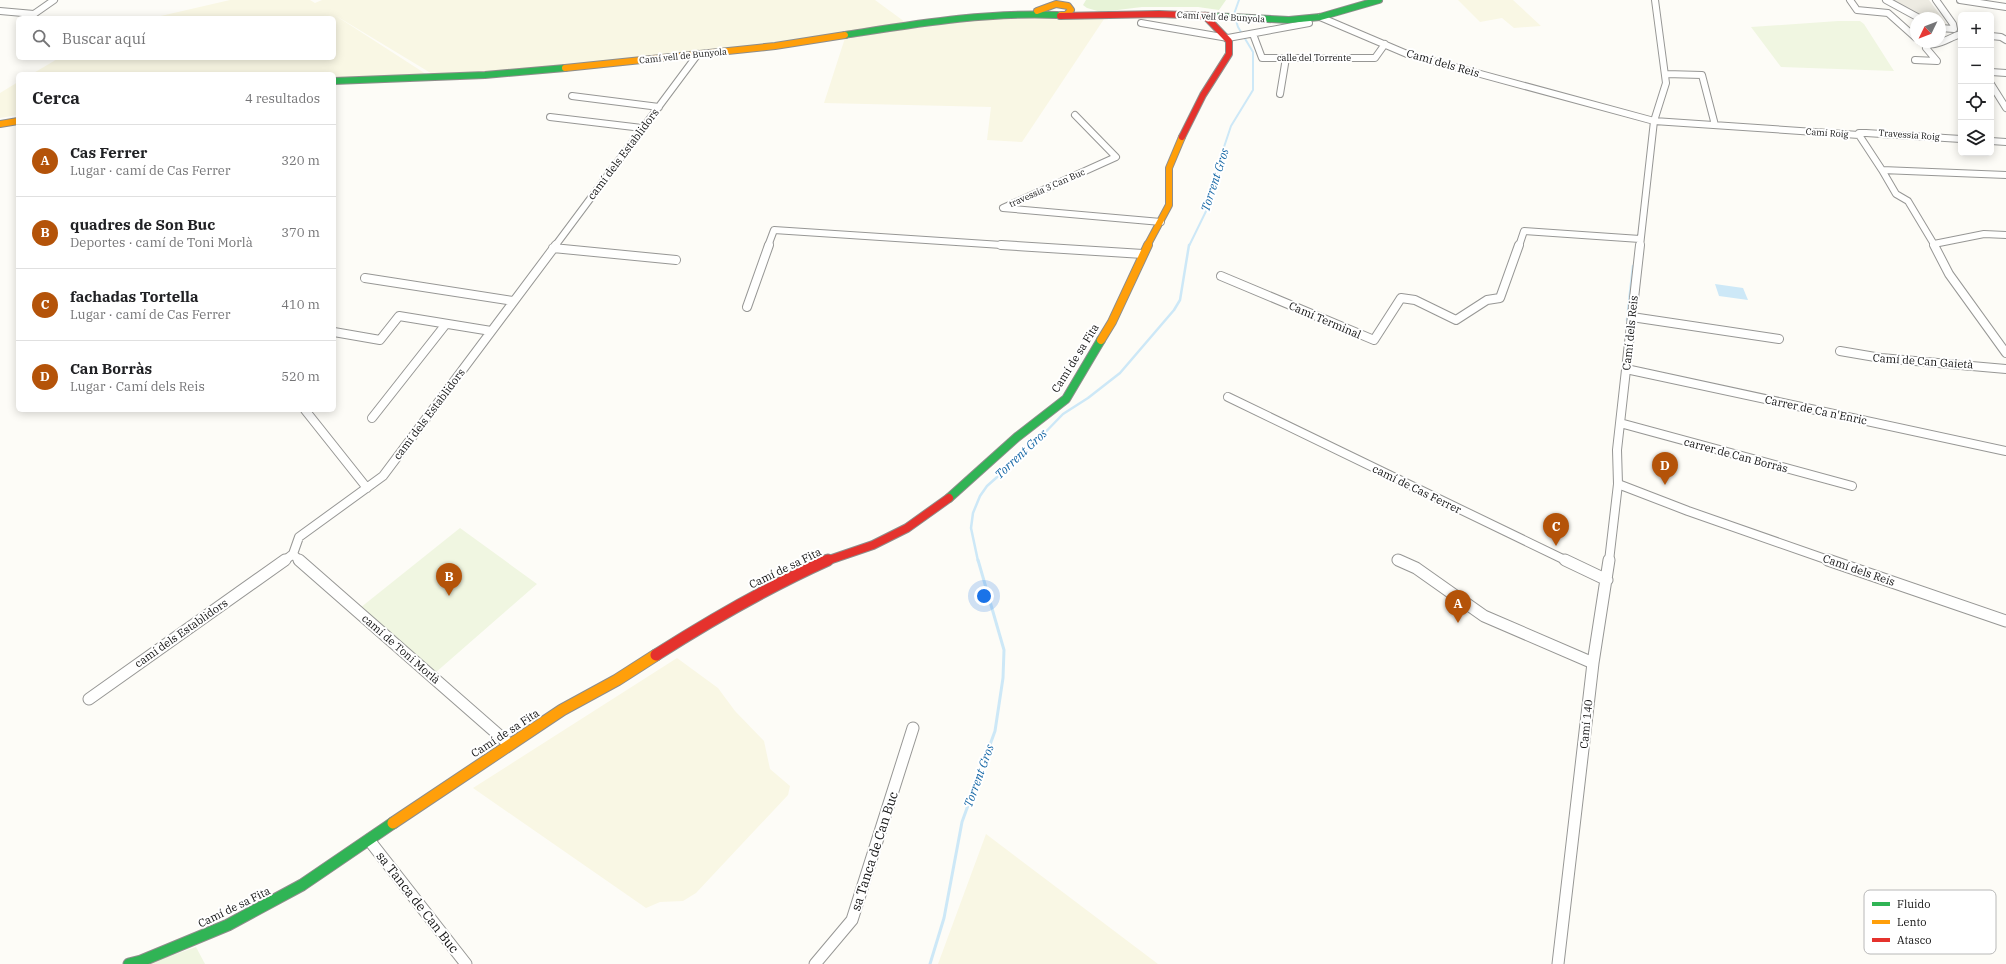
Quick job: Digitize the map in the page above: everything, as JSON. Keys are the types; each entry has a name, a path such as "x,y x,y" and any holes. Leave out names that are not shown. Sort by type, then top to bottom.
{"street":[{"path":"0,11 34,14 54,0"},
{"name":"Camí vell de Bunyola","path":"336,81 485,75 796,43 953,19 1030,13 1108,16 1159,14 1208,20 1218,17 1290,20 1320,17 1379,0"},
{"path":"1654,121 1664,91 1666,74 1655,0"},
{"path":"1850,0 1857,10 1888,13 1910,33"},
{"path":"1886,0 1910,13"},
{"path":"1936,0 1953,24 1954,29 1958,32"},
{"path":"1960,0 2006,7"},
{"path":"1062,5 1083,14"},
{"path":"1062,5 1066,15 1051,13 1062,5"},
{"name":"Camí vell de Bunyola","path":"1030,13 1062,5"},
{"name":"Camí dels Reis","path":"1320,17 1407,54 1654,121 1617,450 1618,484 1688,511 2006,621"},
{"name":"Camí de sa Fita","path":"129,964 140,962 228,926 302,886 509,744 562,710 617,680 700,628 794,575 836,556 873,545 907,528 958,491 1017,437 1066,399 1112,322 1143,254 1161,222 1169,205 1169,168 1187,126 1203,95 1229,54 1230,41 1224,37 1208,20"},
{"name":"Camí vell de Bunyola","path":"1141,22 1203,35 1224,37 1237,37 1309,23"},
{"path":"1946,28 1954,29"},
{"name":"calle del Torrente","path":"1253,34 1262,58 1375,58 1385,44"},
{"path":"1946,41 1958,35"},
{"path":"1994,36 2001,37 2006,40"},
{"path":"1915,60 1937,61 1926,48"},
{"name":"camí dels Establidors","path":"89,699 293,554 298,537 383,476 698,54"},
{"path":"1280,94 1286,58"},
{"path":"1994,72 2006,74"},
{"path":"1666,74 1702,76 1715,125"},
{"path":"1994,89 2006,108"},
{"path":"572,96 658,107"},
{"name":"travessia 3 Can Buc","path":"1075,115 1116,157 1003,208 1161,222"},
{"path":"550,117 642,128"},
{"path":"0,124 16,121"},
{"name":"Camí Roig","path":"1654,121 1859,135 1896,194 1908,201 1934,244"},
{"name":"Travessia Roig","path":"1859,135 1859,133 1866,133 1958,139"},
{"path":"1994,141 2006,142"},
{"path":"1882,170 2006,175"},
{"path":"748,307 774,230 1143,254"},
{"name":"Camí Terminal","path":"1221,276 1374,340 1401,298 1415,300 1456,320 1487,300 1500,298 1524,231 1640,239"},
{"path":"2006,235 1984,234 1934,244 1949,274 2006,353"},
{"path":"553,248 676,260"},
{"path":"365,278 513,301"},
{"path":"336,332 380,340 399,316 491,331"},
{"path":"1632,317 1779,339"},
{"path":"372,418 446,324"},
{"name":"Camí de Can Gaietà","path":"1840,351 1870,358 1968,364 2006,369"},
{"name":"Carrer de Ca n'Enric","path":"1626,369 2006,451"},
{"name":"camí de Cas Ferrer","path":"1228,397 1607,580"},
{"path":"306,412 367,488"},
{"name":"carrer de Can Borràs","path":"1620,423 1852,486"},
{"name":"Camí 140","path":"1558,964 1593,663 1607,580 1618,484"},
{"name":"camí de Toni Morlà","path":"293,554 509,744"},
{"path":"1398,560 1416,568 1484,616 1593,663"},
{"name":"sa Tanca de Can Buc","path":"815,964 852,920 913,728"},
{"name":"sa Tanca de Can Buc","path":"369,840 466,964"}],"shaded area":[{"path":"230,0 310,0 315,3 322,0 875,0 905,22 791,41 589,63 483,73 434,75 333,14 429,76 336,78 336,72 35,72 56,60 336,60 336,16 161,16"},
{"path":"1458,0 1513,0 1541,26 1514,28 1502,18 1480,22"},
{"path":"1892,0 1929,0 1938,12 1914,12"},
{"path":"994,17 1069,17 1104,19 1022,142 987,140 991,107 824,103 845,38"},
{"path":"16,83 16,115 0,118 0,93"},
{"path":"677,658 718,688 735,711 764,741 770,769 790,786 788,795 696,893 683,901 660,902 646,908 473,788"},
{"path":"986,834 1158,964 938,964"}],"green space":[{"path":"1086,0 1226,0 1219,10 1198,7 1142,7 1101,12 1087,8 1083,5"},
{"path":"1838,21 1860,21 1864,24 1894,71 1781,67 1751,27"},
{"path":"460,528 537,584 435,673 360,608"},
{"path":"196,947 205,964 147,964"}],"water":[{"path":"1715,284 1743,288 1748,300 1719,296"}],"waterway":[{"name":"Torrent Gros","path":"1189,246 1211,201 1223,150 1231,126 1253,90 1253,52 1238,27 1234,14 1239,0"},
{"name":"Torrent Gros","path":"978,561 971,528 973,513 980,496 987,486 1031,447 1063,414 1088,398 1120,373 1174,310 1180,300 1189,245"},
{"path":"1627,320 1633,266"},
{"name":"Torrent Gros","path":"930,964 944,918 962,822 995,731 1003,678 1004,650 978,560"}],"traffic: fast":[{"path":"1211,16 1289,20 1320,17 1379,0"},
{"path":"845,35 977,16 1030,14 1057,15"},
{"path":"336,81 485,75 565,68"},
{"path":"949,498 1017,437 1066,399 1101,340"},
{"path":"129,964 141,961 228,925 302,885 393,823"}],"traffic: slow":[{"path":"1037,11 1056,4 1068,6 1071,10 1066,15 1061,15"},
{"path":"565,68 775,46 845,35"},
{"path":"0,124 16,121"},
{"path":"1101,340 1112,322 1143,254 1169,205 1169,168 1182,137"},
{"path":"393,823 562,710 617,680 656,655"}],"traffic: jam":[{"path":"1060,16 1159,14 1211,16"},
{"path":"1182,137 1203,95 1229,54 1229,41 1205,16"},
{"path":"656,655 700,627 794,575 836,556 873,545 907,528 949,498"}],"place":[{"name":"Can Borràs","path":"1665,485"},
{"name":"fachadas Tortella","path":"1556,546"},
{"name":"quadres de Son Buc","path":"449,596"},
{"name":"Cas Ferrer","path":"1458,623"}]}
